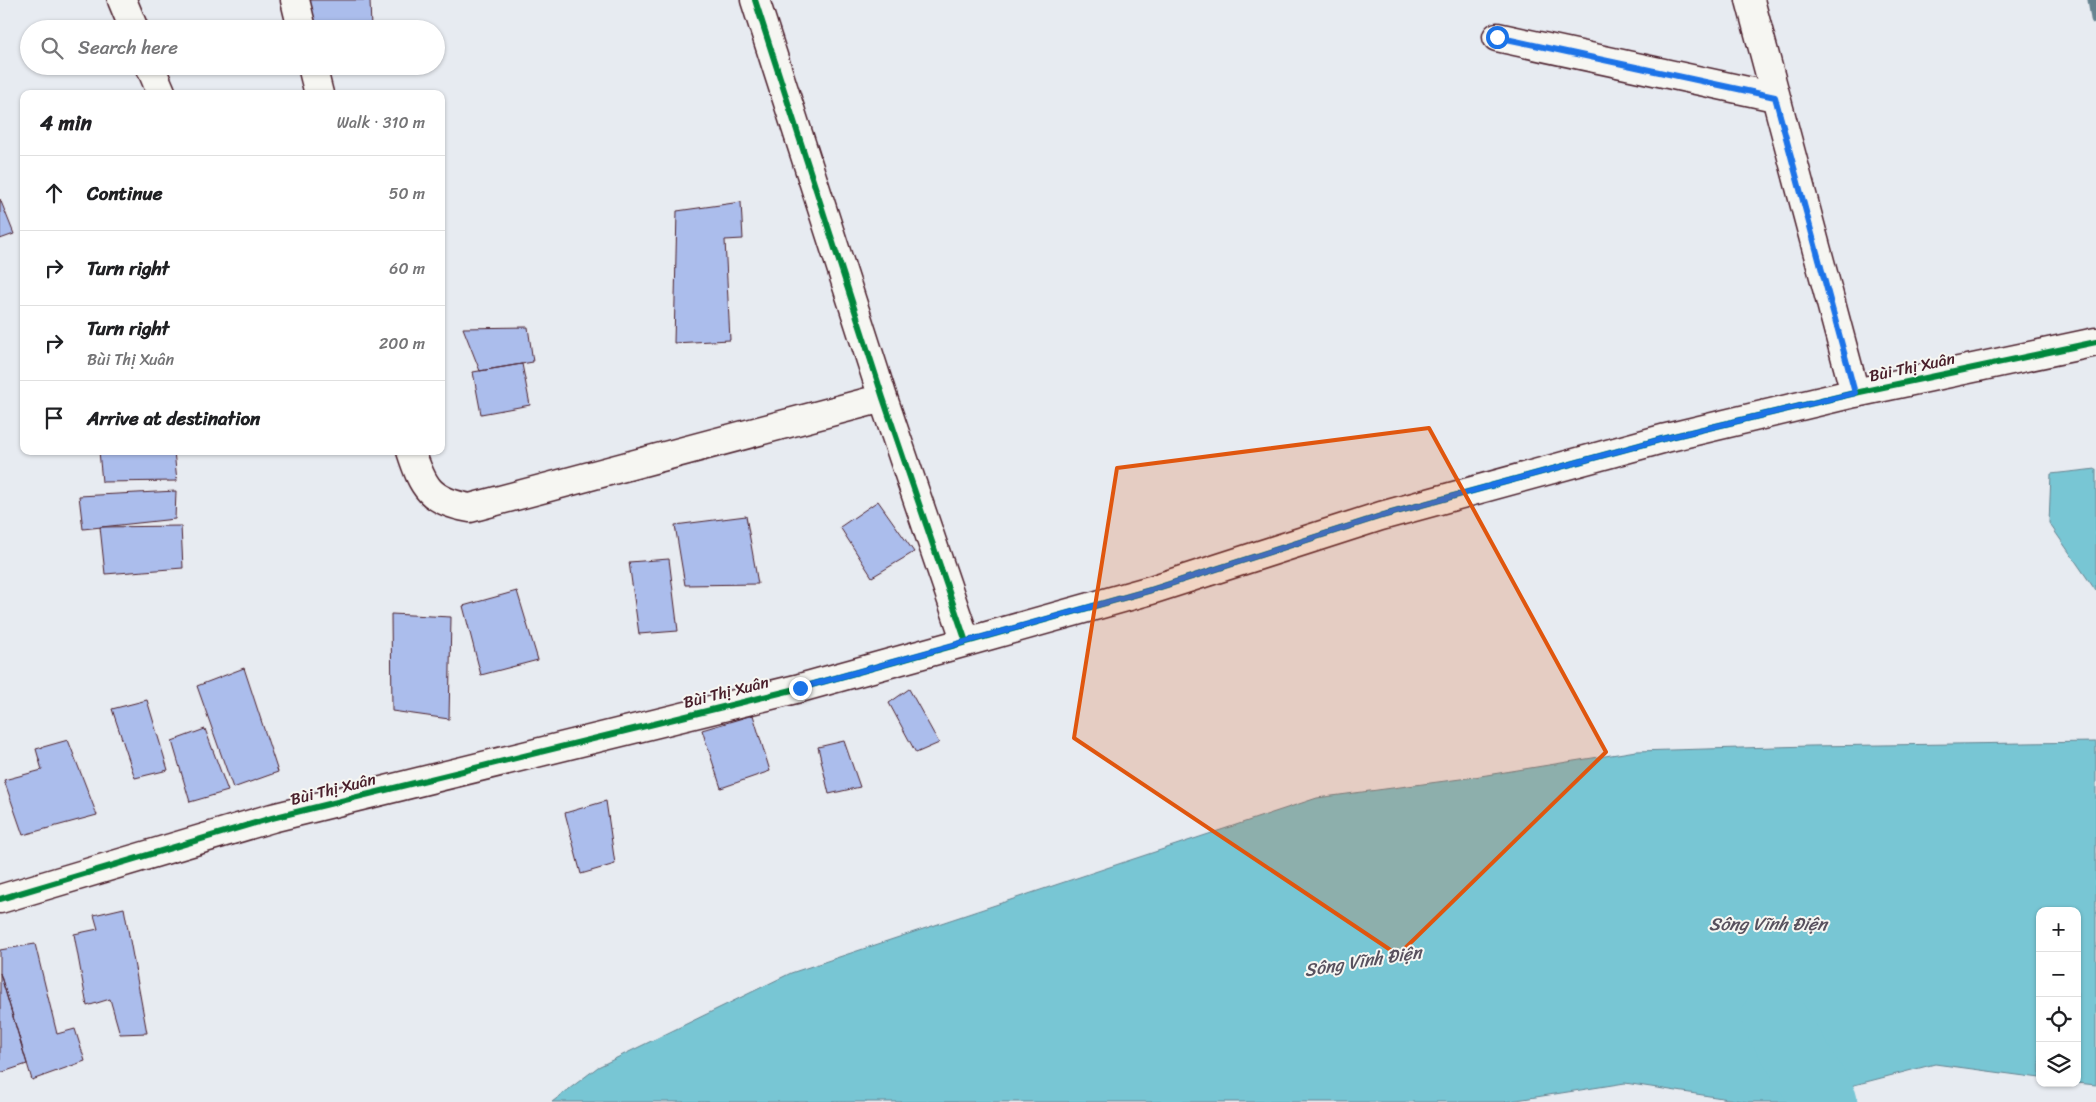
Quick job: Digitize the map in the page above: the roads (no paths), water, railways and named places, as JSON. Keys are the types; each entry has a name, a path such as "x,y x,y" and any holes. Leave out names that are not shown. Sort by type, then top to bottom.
{"street":[{"path":"122,0 130,20"},
{"path":"295,0 300,20"},
{"path":"755,0 883,398 966,642"},
{"path":"1750,0 1855,393"},
{"path":"1497,37 1775,97"},
{"path":"154,75 160,90"},
{"path":"314,75 318,90"},
{"name":"Bùi Thị Xuân","path":"0,899 272,818 800,688 1151,590 1381,516 1666,438 1855,393 2096,342"},
{"path":"412,455 417,472 428,489 439,500 470,508 883,398"}],"water":[{"path":"2096,469 2096,591 2049,523 2051,474"},
{"name":"Sông Vĩnh Điện","path":"2096,742 2096,1085 2081,1083 2081,907 2036,907 2036,1077 1935,1064 1789,1102 1748,1102 1625,1083 1504,1102 552,1102 598,1067 791,973 1317,798 1468,778 1636,751 1810,746"}],"waterway":[{"path":"2093,0 2096,19"},
{"path":"1774,1018 1825,1102"}]}
